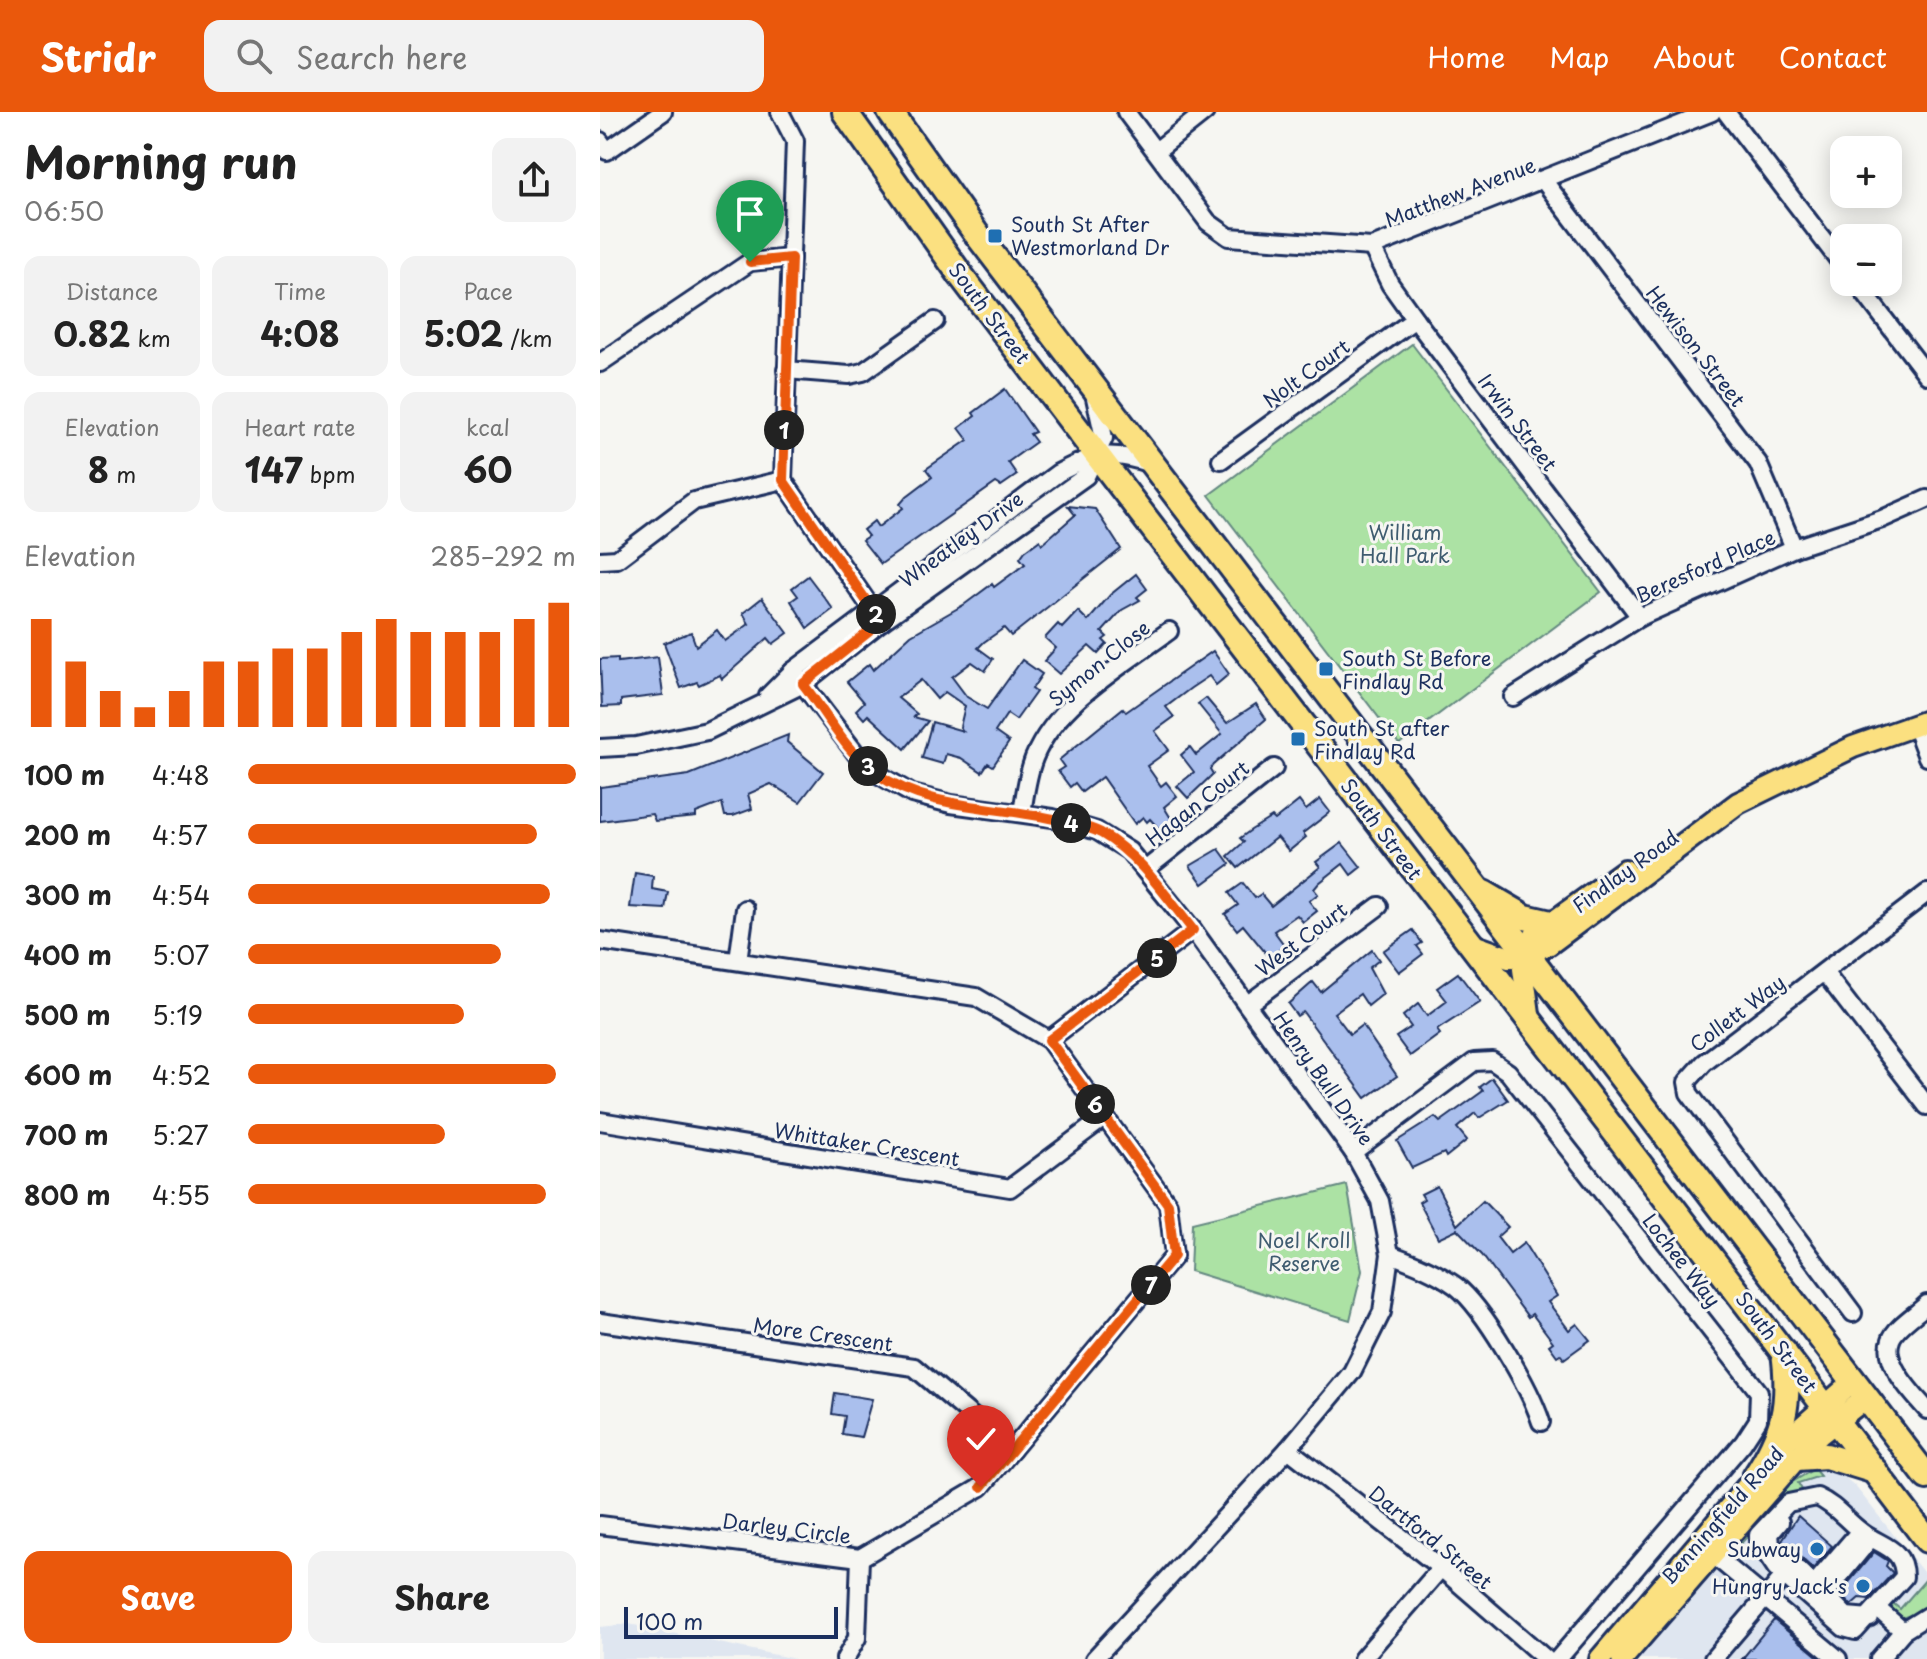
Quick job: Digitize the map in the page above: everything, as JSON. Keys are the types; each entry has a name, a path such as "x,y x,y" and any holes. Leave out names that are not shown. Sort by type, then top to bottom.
{"highway":[{"name":"South Street","path":"845,112 1097,455 1927,1540"},
{"name":"South Street","path":"890,112 975,232 1927,1477"},
{"path":"1473,884 1525,917 1551,923"},
{"path":"1755,1477 1775,1446 1783,1420 1788,1393 1783,1349"},
{"path":"1797,1458 1826,1456 1875,1471"}],"main road":[{"name":"Findlay Road","path":"1525,954 1535,935 1679,831 1709,813 1738,803 1853,747 1921,723"},
{"name":"Findlay Road","path":"1525,954 1548,945 1738,803"},
{"path":"1469,943 1494,955 1509,958 1525,954 1523,986 1531,1022"},
{"name":"Benningfield Road","path":"1629,1657 1755,1477 1860,1389"},
{"name":"Benningfield Road","path":"1600,1659 1705,1548 1797,1458 1831,1413"}],"street":[{"path":"600,141 607,151 663,112"},
{"path":"780,112 795,141 783,480 878,617"},
{"path":"862,112 870,150"},
{"name":"Matthew Avenue","path":"1126,112 1208,222 1229,237 1372,247 1712,112"},
{"path":"1156,151 1205,112"},
{"path":"1726,112 1830,249"},
{"name":"Hewison Street","path":"1544,181 1749,450 1773,490 1794,548"},
{"name":"Irwin Street","path":"1372,247 1384,274 1415,319 1640,617"},
{"path":"600,363 750,262 791,258"},
{"path":"1867,296 1927,375"},
{"name":"Nolt Court","path":"1221,460 1415,319"},
{"path":"786,370 849,375 863,372 935,321"},
{"path":"1091,382 1104,438 1097,455 1121,454 1152,464"},
{"name":"Wheatley Drive","path":"600,748 636,746 707,731 762,703 878,617 1086,476 1097,455"},
{"path":"600,560 617,559 694,501 783,480"},
{"name":"Beresford Place","path":"1513,697 1640,617 1794,548 1882,519 1927,499"},
{"name":"Symon Close","path":"1022,813 1034,756 1054,726 1082,697 1169,631"},
{"name":"Henry Bull Drive","path":"798,677 853,750 876,773 912,794 951,804 1022,813 1097,831 1129,851 1248,1004 1353,1152 1380,1201 1390,1254 1382,1312 1352,1372 1288,1449 1094,1659"},
{"path":"1921,723 1927,757"},
{"name":"Hagan Court","path":"1145,870 1274,768"},
{"name":"Collett Way","path":"1853,1313 1687,1088 1688,1078 1927,893"},
{"name":"West Court","path":"1248,1004 1379,906"},
{"path":"738,961 745,909"},
{"path":"1049,1040 1193,930"},
{"name":"Darley Circle","path":"600,941 976,997 1049,1040 1168,1204 1174,1256 981,1487 860,1558 600,1525"},
{"path":"1824,972 1927,1106"},
{"name":"Lochee Way","path":"1353,1152 1474,1062 1492,1061 1508,1072 1759,1392 1758,1420 1743,1443 1558,1659"},
{"name":"Whittaker Crescent","path":"600,1121 1010,1188 1105,1117"},
{"path":"1390,1254 1432,1270 1460,1289 1514,1364 1533,1397 1541,1422"},
{"path":"1927,1304 1893,1335 1889,1350 1892,1362 1927,1410"},
{"name":"More Crescent","path":"600,1322 914,1367 1012,1450"},
{"name":"Dartford Street","path":"1288,1449 1441,1568 1546,1659"},
{"path":"1804,1499 1769,1538 1771,1545 1807,1581 1817,1581 1866,1534"},
{"path":"1804,1499 1830,1503 1866,1534 1890,1546 1904,1565 1904,1577 1855,1631 1844,1628 1784,1576 1762,1551 1758,1535 1781,1508 1804,1499"},
{"path":"1866,1534 1825,1594 1846,1616 1874,1613 1903,1631"},
{"path":"1705,1548 1838,1659"},
{"path":"845,1659 857,1638 860,1558"},
{"path":"1362,1659 1441,1568"},
{"path":"1713,1659 1784,1576"},
{"path":"1879,1659 1903,1631 1927,1616"}],"shaded area":[{"path":"1822,1468 1842,1475 1855,1486 1927,1577 1927,1659 1637,1659 1778,1494 1800,1475"},
{"path":"629,1624 795,1659 600,1659 600,1627"}],"green space":[{"name":"William Hall Park","path":"1412,344 1601,592 1399,744 1209,495"},
{"name":"Noel Kroll Reserve","path":"1347,1185 1362,1271 1350,1320 1190,1271 1192,1223"},
{"path":"1814,1469 1820,1476 1798,1483 1804,1493 1779,1502 1736,1549 1736,1544 1786,1486"},
{"path":"1927,1578 1927,1609 1902,1618 1891,1607 1894,1604 1900,1609"}],"building":[{"path":"1005,389 1035,432 1030,434 1036,442 1008,462 1017,475 1001,486 996,483 881,564 862,540 868,536 863,530 874,521 878,527 903,508 900,504 907,496 932,477 926,469 968,440 959,428"},
{"path":"1068,506 1095,509 1121,549 1011,636 1004,628 984,642 978,648 993,659 985,671 972,662 952,677 967,697 987,709 1022,660 1042,674 1032,689 1036,692 1016,720 1007,714 995,732 1009,742 993,766 988,763 982,772 961,758 946,754 943,764 922,758 932,722 963,731 960,727 965,706 945,692 937,699 921,680 898,698 917,714 914,717 928,721 905,749 868,715 864,719 856,710 864,702 847,682 869,664 873,670 911,635 965,604 992,584 994,587 1025,564 1020,558 1025,551 1040,540 1042,544 1075,515"},
{"path":"1136,574 1147,589 1137,597 1140,600 1122,610 1102,632 1107,637 1103,640 1107,644 1098,654 1089,646 1059,674 1044,661 1056,648 1045,638 1058,624 1062,628 1078,611 1088,621 1110,595"},
{"path":"808,576 833,609 808,628 791,601 798,596 792,588"},
{"path":"762,598 788,633 773,644 768,638 722,679 720,675 699,685 697,682 681,688 664,643 691,632 696,646 717,630 725,641 749,624 743,613"},
{"path":"1213,651 1229,674 1216,685 1209,676 1166,707 1174,717 1155,731 1169,750 1147,766 1161,786 1166,782 1177,796 1164,807 1172,820 1160,830 1150,819 1147,822 1143,817 1135,824 1102,777 1082,792 1075,783 1070,787 1058,771 1064,767 1059,760 1123,708 1126,712"},
{"path":"658,657 663,695 621,700 621,706 602,707 600,659 618,658 618,662"},
{"path":"1206,698 1227,723 1256,704 1266,719 1213,765 1210,769 1213,774 1188,798 1177,786 1194,772 1181,755 1190,747 1196,755 1222,734 1198,704"},
{"path":"788,735 787,742 823,772 800,802 771,784 748,794 752,809 733,816 725,816 722,803 696,813 696,817 655,821 652,814 600,821 600,787 689,775"},
{"path":"1320,799 1330,812 1303,833 1306,837 1289,851 1277,837 1238,868 1228,856 1244,842 1240,838 1251,830 1272,817 1275,820 1299,801 1306,810"},
{"path":"1342,843 1361,867 1351,875 1343,864 1319,883 1314,889 1318,894 1309,901 1317,911 1303,922 1297,915 1274,931 1285,946 1269,957 1243,925 1237,930 1225,914 1238,905 1229,893 1243,883 1255,898 1261,894 1271,906 1320,867 1316,862"},
{"path":"1219,849 1230,864 1203,884 1190,866"},
{"path":"635,873 653,876 652,889 668,892 665,909 630,907"},
{"path":"1413,930 1422,943 1417,946 1423,954 1399,972 1383,951"},
{"path":"1372,950 1379,960 1369,968 1383,994 1368,1006 1360,994 1334,1013 1350,1034 1362,1025 1397,1076 1366,1098 1303,1012 1297,1016 1288,1004 1313,982 1321,992"},
{"path":"1458,973 1480,1002 1437,1030 1440,1034 1410,1056 1396,1037 1411,1027 1403,1016 1418,1004 1427,1016 1447,1001 1437,988"},
{"path":"1492,1078 1508,1100 1479,1118 1475,1113 1457,1128 1467,1140 1446,1157 1444,1153 1412,1168 1397,1141 1435,1117 1440,1122 1483,1091 1480,1087"},
{"path":"1437,1186 1457,1225 1483,1201 1508,1227 1497,1237 1510,1254 1524,1243 1557,1296 1548,1302 1569,1330 1577,1324 1590,1340 1564,1359 1560,1354 1557,1356 1549,1345 1553,1342 1532,1314 1528,1317 1482,1255 1457,1229 1438,1238 1419,1202 1424,1199 1421,1194"},
{"path":"835,1393 872,1399 861,1437 842,1434 845,1416 832,1414"},
{"path":"1798,1516 1832,1546 1813,1569 1782,1540"},
{"name":"Hungry Jack's","path":"1874,1552 1888,1561 1886,1566 1893,1573 1869,1599 1859,1598 1851,1605 1840,1593"},
{"path":"1774,1620 1821,1659 1742,1659"}],"place":[{"name":"South St After Westmorland Dr","path":"995,236"},
{"name":"South St Before Findlay Rd","path":"1326,669"},
{"name":"South St after Findlay Rd","path":"1298,739"},
{"name":"Subway","path":"1817,1549"},
{"name":"Hungry Jack's","path":"1863,1586"}],"route":[{"path":"750,262 791,258 783,480 881,622 803,684 861,760 876,773 912,794 951,804 1053,818 1097,831 1129,851 1193,930 1049,1040 1168,1204 1174,1256 981,1487"}]}
